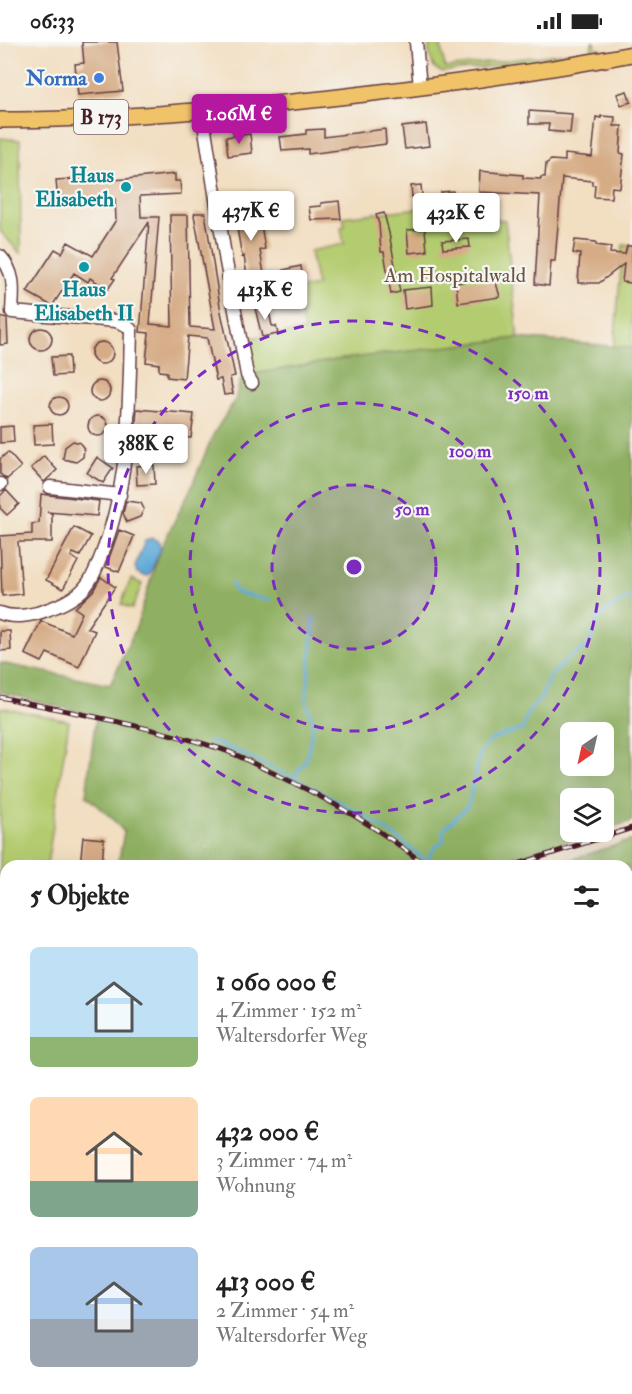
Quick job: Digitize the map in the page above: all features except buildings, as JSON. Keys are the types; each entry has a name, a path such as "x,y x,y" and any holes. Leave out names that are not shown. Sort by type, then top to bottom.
{"main road":[{"name":"B 173","path":"0,120 202,111 420,88 569,67 632,54"}],"street":[{"path":"416,42 420,88"},
{"path":"202,111 233,303 247,375 252,383"},
{"path":"0,256 9,266 13,287 12,312 116,321 131,330 128,440 120,495 112,527 98,564 90,580 78,594 40,613 17,616 0,613"},
{"path":"50,487 120,495"}],"green space":[{"path":"429,42 440,42 445,68 592,50 592,42 595,42 596,49 601,48 602,51 561,59 441,72 434,68 429,52"},
{"path":"0,138 20,140 21,254 0,231"},
{"name":"Am Hospitalwald","path":"471,202 473,218 505,220 518,338 336,360 254,374 249,338 304,331 295,290 317,286 310,251 344,244 341,227 345,226 343,217"},
{"path":"623,245 632,246 632,348 614,347"},
{"path":"518,338 632,348 632,821 614,827 614,788 560,788 560,842 566,842 509,860 119,860 124,832 86,795 96,716 0,692 0,663 110,685 137,625 159,552 190,490 214,433 235,400 240,381 254,374 336,360"},
{"path":"131,579 142,584 132,609 121,604"},
{"path":"0,707 69,721 48,860 0,860"},
{"path":"632,840 632,860 570,860"}],"water":[{"path":"151,538 158,540 161,549 149,575 145,576 137,573 135,566 145,541"}],"waterway":[{"path":"232,583 235,592 271,601"},
{"path":"428,860 433,849 444,840 443,830 468,806 480,752 492,739 522,730 529,711 541,698 549,678 568,658 589,645 599,616 632,596"},
{"path":"293,778 305,762 313,722 306,702 314,620 312,617"},
{"path":"209,741 241,753 335,799 376,823 425,860"}],"railway":[{"path":"0,697 139,727 227,751 309,790 350,813 419,860"},
{"path":"531,860 632,828"}],"place":[{"name":"Norma","path":"99,78"},
{"name":"Haus Elisabeth","path":"126,187"},
{"name":"Haus Elisabeth II","path":"84,267"}]}
